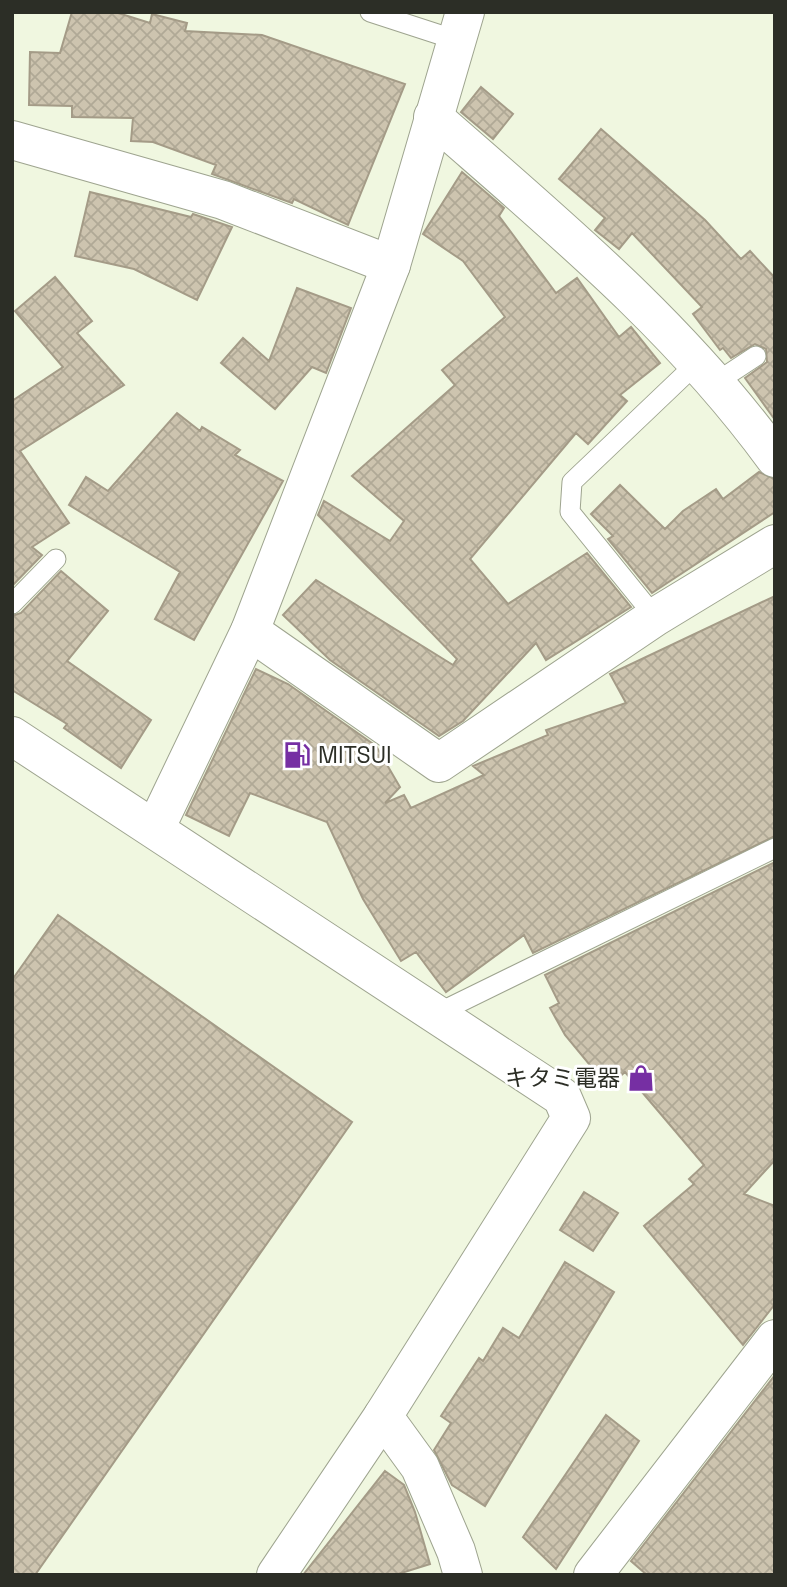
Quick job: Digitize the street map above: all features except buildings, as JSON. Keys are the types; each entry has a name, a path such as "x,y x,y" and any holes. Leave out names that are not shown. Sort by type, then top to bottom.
{"street":[{"path":"155,829 250,631 391,265 461,26"},
{"path":"433,117 613,273 706,373 775,458"},
{"path":"12,140 223,200 391,265"},
{"path":"250,631 439,763 655,617 775,544"},
{"path":"12,736 433,1015 562,1097 571,1118 383,1416 276,1575"},
{"path":"593,1575 775,1339"},
{"path":"383,1416 420,1467 463,1575"}],"lane":[{"path":"370,12 461,26"},
{"path":"655,617 570,512 572,482 706,373 756,356"},
{"path":"12,604 56,559"},
{"path":"433,1015 775,848"}],"place":[{"name":"MITSUI","path":"297,755"},
{"name":"キタミ電器","path":"641,1078"}]}
